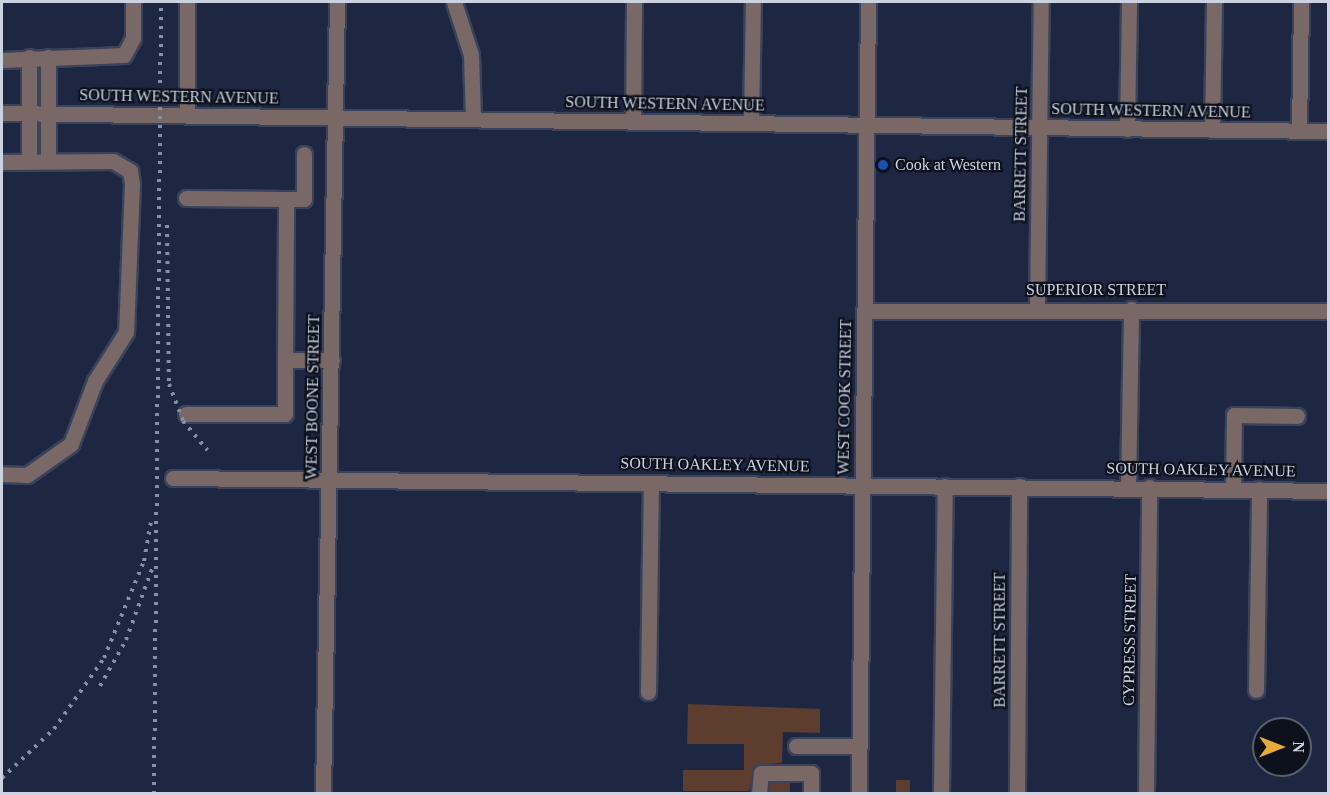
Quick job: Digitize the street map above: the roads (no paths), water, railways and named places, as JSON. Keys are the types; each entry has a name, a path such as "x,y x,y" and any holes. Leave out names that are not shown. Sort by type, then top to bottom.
{"street":[{"path":"2,60 29,57 124,55 133,38 133,2"},
{"path":"187,2 187,115"},
{"name":"WEST BOONE STREET","path":"323,794 338,2"},
{"path":"454,2 471,55 473,119"},
{"path":"633,122 634,2"},
{"path":"751,123 753,2"},
{"name":"WEST COOK STREET","path":"859,794 868,2"},
{"name":"BARRETT STREET","path":"1037,308 1041,2"},
{"path":"1127,129 1128,2"},
{"path":"1212,130 1214,2"},
{"path":"1299,131 1301,2"},
{"path":"29,57 29,159"},
{"path":"48,57 48,159"},
{"name":"SOUTH WESTERN AVENUE","path":"2,113 1329,131"},
{"path":"186,198 304,199 304,154"},
{"path":"2,162 29,159 113,160 130,171 130,320 94,381 71,444 27,475 2,474"},
{"path":"186,414 285,414 286,199"},
{"name":"SUPERIOR STREET","path":"865,311 980,308 1329,311"},
{"path":"1128,487 1131,309"},
{"path":"285,360 332,360"},
{"path":"1233,489 1234,415 1297,416"},
{"name":"SOUTH OAKLEY AVENUE","path":"173,478 1149,487 1329,491"},
{"path":"648,692 651,483"},
{"path":"942,794 945,486"},
{"name":"BARRETT STREET","path":"1017,794 1019,486"},
{"name":"CYPRESS STREET","path":"1146,794 1149,487"},
{"path":"1256,690 1259,489"},
{"path":"796,746 859,746"},
{"path":"759,794 761,773 811,773 811,794"}],"railway":[{"path":"154,794 161,2"},
{"path":"167,225 169,384 183,421 207,450"},
{"path":"2,778 54,729 104,658 144,561 151,523"},
{"path":"100,686 126,640 152,569"}],"place":[{"name":"Cook at Western","path":"883,165"}]}
